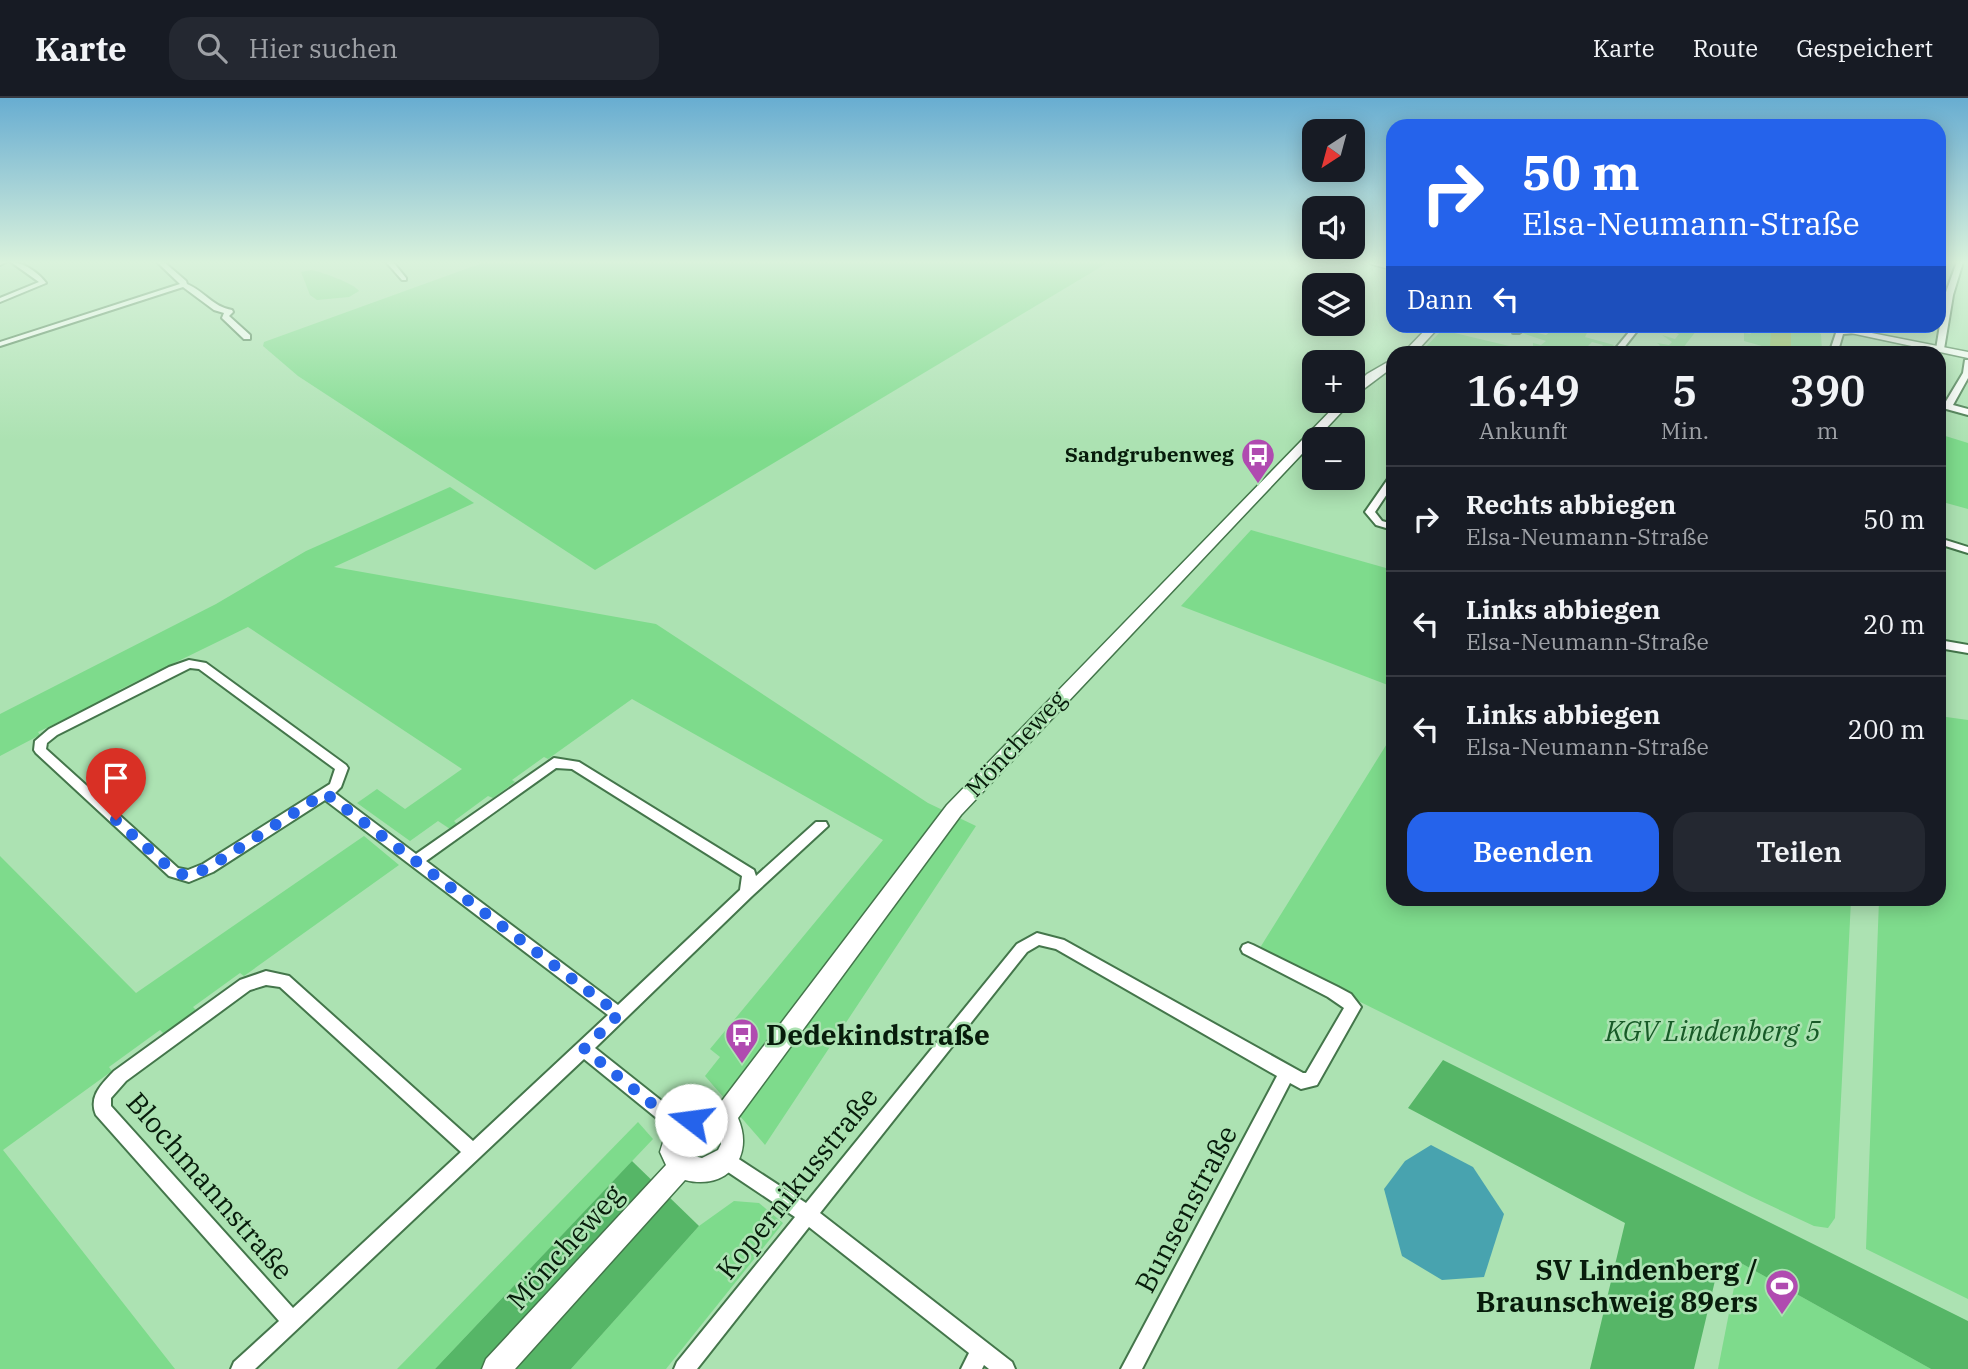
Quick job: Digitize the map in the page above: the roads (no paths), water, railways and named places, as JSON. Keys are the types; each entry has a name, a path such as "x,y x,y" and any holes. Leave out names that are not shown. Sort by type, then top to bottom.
{"main road":[{"path":"1415,346 1428,333"},
{"path":"1863,333 1926,346"},
{"path":"1946,350 1968,355"},
{"path":"1365,382 1386,367"},
{"name":"Möncheweg","path":"723,1119 954,810 1334,413"},
{"path":"713,1115 723,1119 729,1125 733,1142 725,1160 715,1168 703,1172 691,1172 681,1167 675,1159 673,1149 681,1127 702,1116 713,1115"},
{"name":"Möncheweg","path":"496,1369 681,1167"}],"street":[{"path":"0,344 70,321"},
{"path":"231,321 247,337"},
{"path":"1946,402 1967,373 1968,362"},
{"path":"1946,406 1968,412"},
{"path":"1386,488 1370,512 1374,519 1386,524"},
{"path":"1946,543 1968,550"},
{"path":"1946,645 1968,649"},
{"path":"189,664 202,666 342,768 335,787 325,793 208,868 189,876 174,872 40,751 41,741 53,732 189,664"},
{"path":"416,861 554,763 575,765 749,874 747,892"},
{"path":"325,793 619,1014"},
{"name":"Blochmannstraße","path":"241,1369 584,1049 747,892 821,826"},
{"name":"Kopernikusstraße","path":"684,1369 1022,948 1037,939 1059,944 1287,1073"},
{"path":"1248,948 1346,999 1353,1007 1311,1080 1301,1080 1287,1073"},
{"name":"Blochmannstraße","path":"292,1321 102,1109 103,1095 120,1076 245,985 266,978 284,981 473,1153"},
{"path":"584,1049 681,1127"},
{"name":"Bunsenstraße","path":"1131,1369 1287,1073"},
{"path":"725,1160 807,1214 1005,1369"},
{"path":"971,1369 982,1351"}],"water":[{"path":"1431,1145 1473,1167 1504,1214 1484,1277 1442,1280 1402,1256 1384,1189 1405,1161"}],"place":[{"name":"Sandgrubenweg","path":"1258,485"},
{"name":"Dedekindstraße","path":"742,1065"},
{"name":"SV Lindenberg / Braunschweig 89ers","path":"1782,1316"}],"park label":[{"name":"KGV Lindenberg 5","path":"1713,1031"}]}
